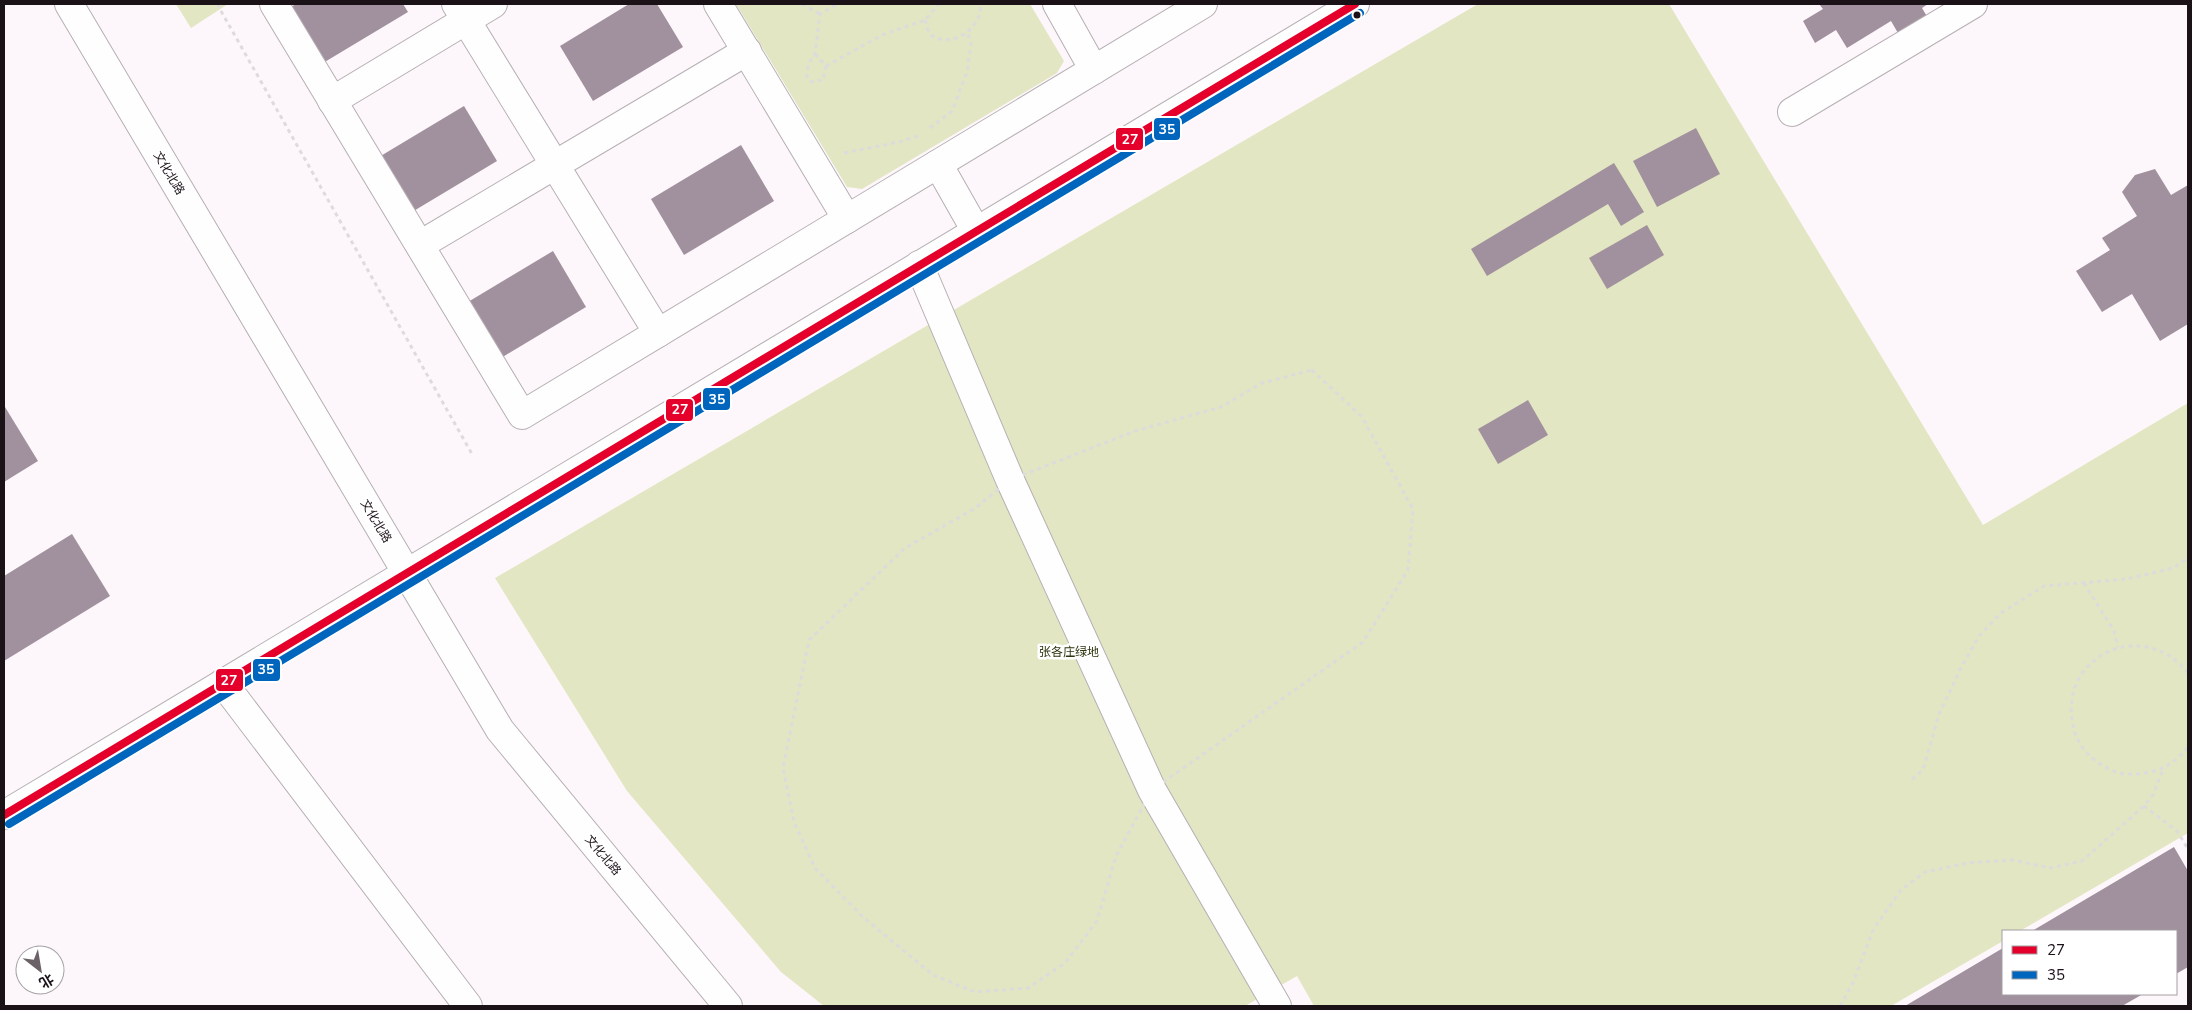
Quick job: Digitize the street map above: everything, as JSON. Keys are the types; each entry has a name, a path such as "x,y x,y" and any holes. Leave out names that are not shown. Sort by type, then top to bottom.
{"street":[{"name":"文化北路","path":"69,4 500,730 728,1006"},
{"path":"274,4 522,415 1203,4"},
{"path":"332,101 461,12 493,4"},
{"path":"718,4 847,219"},
{"path":"1057,4 1094,70"},
{"path":"4,814 1355,4"},
{"path":"1792,112 1973,4"},
{"path":"461,12 658,333"},
{"path":"420,246 747,51"},
{"path":"938,164 976,231"},
{"path":"919,265 1010,480 1152,790 1277,1006"},
{"path":"223,683 468,1006"}],"path":[{"path":"217,4 472,454"},
{"path":"802,4 820,14"},
{"path":"820,14 837,4"},
{"path":"820,14 815,54 808,65 806,76 812,82 823,80 826,66 882,35 925,20 938,4"},
{"path":"925,20 928,31 935,37 950,39 967,32 977,24 981,8 980,4"},
{"path":"929,129 952,111 967,72 971,43 967,32"},
{"path":"815,54 826,66"},
{"path":"836,154 899,142 921,135"},
{"path":"1312,370 1362,417 1413,509 1408,570 1362,642 1152,790 1116,856 1097,921 1065,963 1028,988 975,992 933,975 863,916 816,868 794,822 783,768 809,640 905,548 974,509 1010,480 1135,432 1221,407 1262,383 1312,370"},
{"path":"1912,779 1923,770 1938,714 1979,636 2001,613 2044,586 2127,578 2173,568 2188,558"},
{"path":"2084,583 2114,631 2118,647"},
{"path":"2188,673 2180,662 2161,650 2140,645 2118,647 2098,657 2082,672 2073,692 2070,714 2075,735 2086,753 2102,766 2121,774 2142,775 2162,769 2180,757 2188,747"},
{"path":"1840,1006 1853,983 1873,930 1901,890 1925,872 1968,863 2013,860 2050,868 2082,862 2144,806 2153,795 2162,769"},
{"path":"2144,806 2177,831 2188,850"}],"green space":[{"path":"176,4 228,4 191,28"},
{"path":"736,4 1030,4 1064,61 1057,73 862,189 847,187"},
{"name":"张各庄绿地","path":"1478,4 1669,4 1983,525 2188,403 2188,833 2022,930 2002,930 2002,942 1891,1006 1314,1006 1297,976 1245,1006 824,1006 781,972 627,791 495,578"}],"building":[{"path":"296,4 403,4 408,12 318,66 284,11"},
{"path":"629,4 657,4 683,47 593,101 560,46"},
{"path":"1819,4 1928,4 1922,8 1938,35 1909,52 1891,21 1847,48 1836,30 1815,43 1803,21 1823,9"},
{"path":"464,106 497,161 407,215 374,160"},
{"path":"1696,128 1720,174 1657,207 1633,161"},
{"path":"741,145 774,201 684,255 651,199"},
{"path":"1614,163 1644,212 1621,226 1608,204 1487,276 1471,249"},
{"path":"2155,169 2171,195 2188,185 2188,324 2160,341 2132,294 2102,312 2076,271 2110,250 2102,238 2137,216 2122,192 2135,175"},
{"path":"1647,225 1664,255 1607,289 1589,258"},
{"path":"553,251 586,307 496,361 463,305"},
{"path":"1528,400 1548,435 1498,464 1478,429"},
{"path":"4,408 38,461 4,482"},
{"path":"72,534 110,596 4,661 4,576"},
{"path":"2174,847 2188,871 2188,967 2177,973 2177,930 2034,930"},
{"path":"2002,949 2002,995 2141,995 2122,1006 1905,1006"}],"transit line":[{"name":"27","path":"4,815 1355,4"},
{"name":"35","path":"9,824 1360,13"}]}
